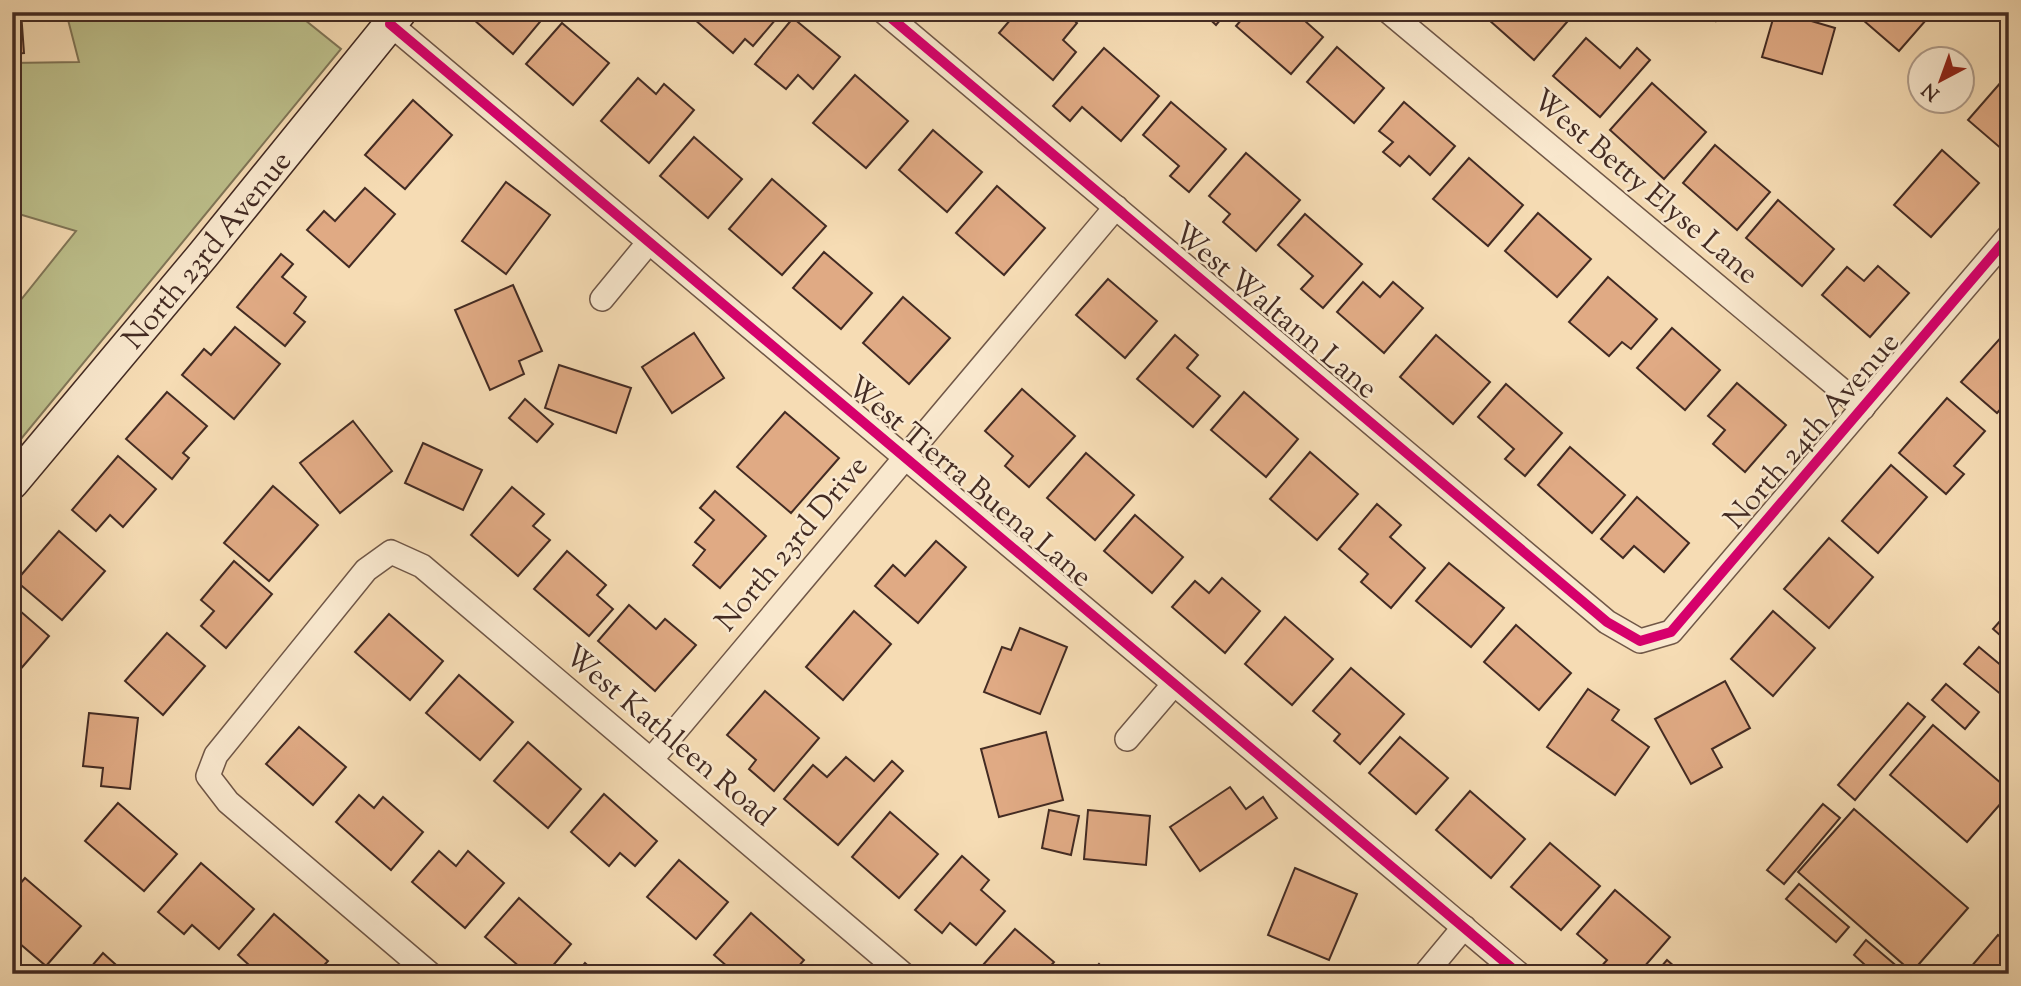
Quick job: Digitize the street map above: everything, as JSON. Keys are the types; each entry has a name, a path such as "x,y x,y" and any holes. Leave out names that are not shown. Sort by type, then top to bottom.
{"street":[{"name":"West Waltann Lane","path":"884,12 1607,622 1640,641"},
{"name":"West Betty Elyse Lane","path":"1389,12 1863,408"},
{"name":"West Tierra Buena Lane","path":"395,18 649,243 1520,974"},
{"name":"North 23rd Avenue","path":"12,483 203,255 395,18"},
{"name":"North 23rd Drive","path":"651,760 1116,207"},
{"name":"North 24th Avenue","path":"1640,641 1671,632 2009,236"},
{"path":"602,299 649,243"},
{"name":"West Kathleen Road","path":"430,974 228,802 208,776 216,755 357,580 391,552 422,566 903,974"},
{"path":"1127,739 1174,684"},
{"path":"1425,974 1464,927"}],"green space":[{"path":"66,12 295,12 341,49 12,450 12,311 76,231 12,212 12,63 79,62"}],"building":[{"path":"12,12 21,12 24,53 12,54"},
{"path":"465,12 540,12 545,16 513,54"},
{"path":"686,12 782,12 753,46 745,39 733,53"},
{"path":"982,12 998,12 991,20"},
{"path":"1017,12 1065,12 1077,23 1063,40 1076,52 1053,80 999,33"},
{"path":"1202,12 1227,12 1216,25"},
{"path":"1248,12 1295,12 1323,37 1291,74 1236,26"},
{"path":"1480,12 1556,12 1567,22 1534,60"},
{"path":"1709,12 1728,12 1716,21"},
{"path":"1775,12 1835,28 1822,74 1762,57"},
{"path":"1933,12 1899,51 1856,14"},
{"path":"793,18 840,57 813,89 798,75 786,89 755,64"},
{"path":"562,23 609,63 573,105 526,64"},
{"path":"1586,38 1620,68 1637,48 1650,60 1600,117 1553,76"},
{"path":"1337,47 1384,88 1354,123 1307,82"},
{"path":"1104,48 1159,96 1121,141 1082,107 1070,121 1053,106"},
{"path":"2009,73 2009,146 2004,151 1968,120 1976,116 1976,111"},
{"path":"855,75 908,121 866,168 813,123"},
{"path":"638,78 656,94 664,84 694,110 649,163 601,121"},
{"path":"1652,83 1706,132 1664,179 1610,130"},
{"path":"413,100 452,135 405,189 365,155"},
{"path":"1171,102 1226,149 1189,192 1170,176 1179,166 1143,135"},
{"path":"1404,102 1455,146 1430,175 1409,156 1400,166 1383,152 1393,142 1379,131"},
{"path":"933,130 982,172 947,212 899,170"},
{"path":"694,137 742,179 708,218 660,176"},
{"path":"1715,145 1770,192 1737,230 1683,183"},
{"path":"1942,150 1979,183 1931,237 1894,205"},
{"path":"1246,153 1300,200 1256,251 1223,222 1230,214 1209,196"},
{"path":"1469,158 1523,205 1488,246 1433,199"},
{"path":"772,179 826,226 782,275 729,229"},
{"path":"506,182 550,215 506,274 462,241"},
{"path":"997,186 1045,228 1004,275 956,233"},
{"path":"365,188 395,214 349,267 307,230 324,211 335,221"},
{"path":"1778,200 1834,249 1802,286 1746,238"},
{"path":"1538,213 1591,259 1557,297 1505,251"},
{"path":"1305,214 1362,264 1323,308 1301,289 1313,276 1278,245"},
{"path":"824,252 872,293 841,329 793,288"},
{"path":"281,254 293,264 282,277 306,297 294,313 305,322 285,346 237,307"},
{"path":"1878,266 1909,293 1870,337 1822,295 1847,267 1864,281"},
{"path":"1608,277 1657,319 1631,349 1622,342 1609,356 1569,322"},
{"path":"1108,279 1157,321 1125,358 1076,315"},
{"path":"1363,282 1380,297 1393,282 1423,308 1384,353 1337,312"},
{"path":"513,285 542,351 519,361 524,374 490,390 455,310"},
{"path":"903,297 950,338 909,384 863,343"},
{"path":"235,327 280,364 234,419 182,375 204,349 211,355"},
{"path":"1672,328 1720,370 1685,410 1637,368"},
{"path":"694,333 724,378 672,413 642,367"},
{"path":"2004,334 2009,338 2009,400 1997,413 1961,382"},
{"path":"1175,335 1198,355 1187,368 1220,396 1193,427 1137,379"},
{"path":"1436,335 1490,382 1453,424 1400,377"},
{"path":"559,365 631,388 616,433 545,408"},
{"path":"1737,383 1786,425 1745,472 1713,444 1725,430 1708,416"},
{"path":"1506,384 1562,433 1525,476 1505,459 1514,449 1478,417"},
{"path":"1022,389 1075,436 1029,487 1005,466 1013,456 985,431"},
{"path":"167,392 207,426 183,453 189,458 172,479 126,439"},
{"path":"1244,392 1298,439 1266,477 1211,430"},
{"path":"1947,398 1985,431 1954,466 1964,474 1946,494 1899,453"},
{"path":"525,399 553,424 537,442 509,418"},
{"path":"785,412 839,458 791,513 737,467"},
{"path":"353,421 392,471 340,513 300,463"},
{"path":"423,443 482,470 463,510 405,483"},
{"path":"1570,447 1625,495 1592,533 1538,485"},
{"path":"1310,452 1358,494 1317,540 1270,499"},
{"path":"1086,453 1134,495 1095,540 1047,498"},
{"path":"118,456 156,489 123,527 110,515 96,531 72,510"},
{"path":"1891,465 1927,497 1878,553 1842,521"},
{"path":"273,486 318,525 269,581 224,543"},
{"path":"512,487 544,514 533,526 550,540 518,576 471,535"},
{"path":"715,491 766,536 720,588 693,565 705,550 695,542 714,520 700,508"},
{"path":"1637,497 1689,543 1664,572 1634,546 1623,558 1601,539"},
{"path":"1377,504 1401,525 1390,537 1425,568 1391,608 1361,582 1368,574 1339,549"},
{"path":"1135,515 1183,557 1152,593 1104,551"},
{"path":"59,531 105,571 62,620 16,581"},
{"path":"1829,538 1873,577 1829,628 1784,589"},
{"path":"936,541 966,567 918,623 875,586 893,565 905,576"},
{"path":"567,551 606,585 597,595 613,609 589,636 534,589"},
{"path":"234,561 272,594 226,648 201,626 214,611 201,600"},
{"path":"1449,563 1504,608 1471,647 1416,601"},
{"path":"1222,578 1260,611 1225,653 1172,607 1195,581 1209,593"},
{"path":"12,604 49,636 12,679"},
{"path":"629,605 656,629 665,619 696,645 655,691 598,641"},
{"path":"854,611 891,644 843,700 806,667"},
{"path":"1773,611 1815,648 1773,696 1731,659"},
{"path":"2009,613 2009,643 1993,629"},
{"path":"389,614 443,661 410,700 355,652"},
{"path":"1285,617 1333,659 1292,705 1245,664"},
{"path":"1516,625 1571,673 1539,710 1484,662"},
{"path":"1020,628 1067,647 1040,714 984,692 1002,647 1011,650"},
{"path":"167,633 205,666 163,715 125,681"},
{"path":"1979,647 2009,672 2009,701 1964,664"},
{"path":"1351,668 1404,714 1360,764 1334,741 1340,734 1313,711"},
{"path":"459,675 513,722 480,760 426,713"},
{"path":"1725,681 1750,728 1712,749 1722,767 1691,784 1655,719"},
{"path":"1946,684 1979,712 1965,729 1932,700"},
{"path":"1588,689 1619,710 1612,720 1649,747 1615,795 1547,747"},
{"path":"765,691 819,738 774,791 749,769 756,760 727,735"},
{"path":"1908,703 1925,717 1855,800 1838,785"},
{"path":"89,713 138,718 130,789 101,786 103,768 83,766"},
{"path":"1933,725 2009,790 2009,794 1967,842 1890,775"},
{"path":"299,727 346,767 313,805 266,764"},
{"path":"1046,732 1063,800 999,817 981,749"},
{"path":"1400,737 1448,778 1416,814 1369,773"},
{"path":"528,742 581,789 548,828 494,781"},
{"path":"846,757 874,781 892,761 903,771 838,845 784,799 813,765 827,777"},
{"path":"1230,787 1246,809 1263,797 1277,818 1200,871 1170,827"},
{"path":"1470,791 1525,839 1491,878 1436,830"},
{"path":"604,794 657,841 635,866 620,853 609,866 571,832"},
{"path":"359,795 374,808 383,797 423,832 391,870 336,822"},
{"path":"118,803 177,854 144,891 85,841"},
{"path":"1823,804 1840,818 1784,884 1767,870"},
{"path":"1854,809 1968,908 1912,972 1798,872"},
{"path":"1049,810 1079,816 1071,855 1042,848"},
{"path":"1088,810 1150,816 1146,865 1084,859"},
{"path":"890,812 938,854 899,898 852,857"},
{"path":"1550,843 1600,886 1561,930 1511,887"},
{"path":"439,851 456,866 468,851 504,883 465,928 412,882"},
{"path":"962,856 989,880 981,890 1005,911 976,945 950,923 942,933 915,910"},
{"path":"679,860 728,902 696,939 647,897"},
{"path":"201,863 254,909 219,949 192,925 184,934 158,912"},
{"path":"1295,868 1357,894 1329,960 1268,935"},
{"path":"25,878 81,926 46,966 12,937 12,893"},
{"path":"1799,884 1849,927 1836,942 1786,899"},
{"path":"1615,890 1670,937 1638,974 1607,974 1600,968 1607,960 1577,934"},
{"path":"519,898 571,944 546,974 528,974 485,937"},
{"path":"751,913 804,960 792,974 736,974 714,955"},
{"path":"274,914 328,961 316,974 259,974 238,955"},
{"path":"1015,929 1054,962 1044,974 992,974 983,965"},
{"path":"1998,935 2009,944 2009,974 1965,974"},
{"path":"1866,940 1906,974 1875,974 1854,955"},
{"path":"103,953 126,974 85,974"},
{"path":"1667,960 1683,974 1655,974"},
{"path":"585,963 597,974 576,974"},
{"path":"1099,964 1110,974 1090,974"}],"cycle path":[{"path":"884,12 1607,622 1640,641 1671,632 2009,236"},
{"path":"390,24 1519,974"}]}
